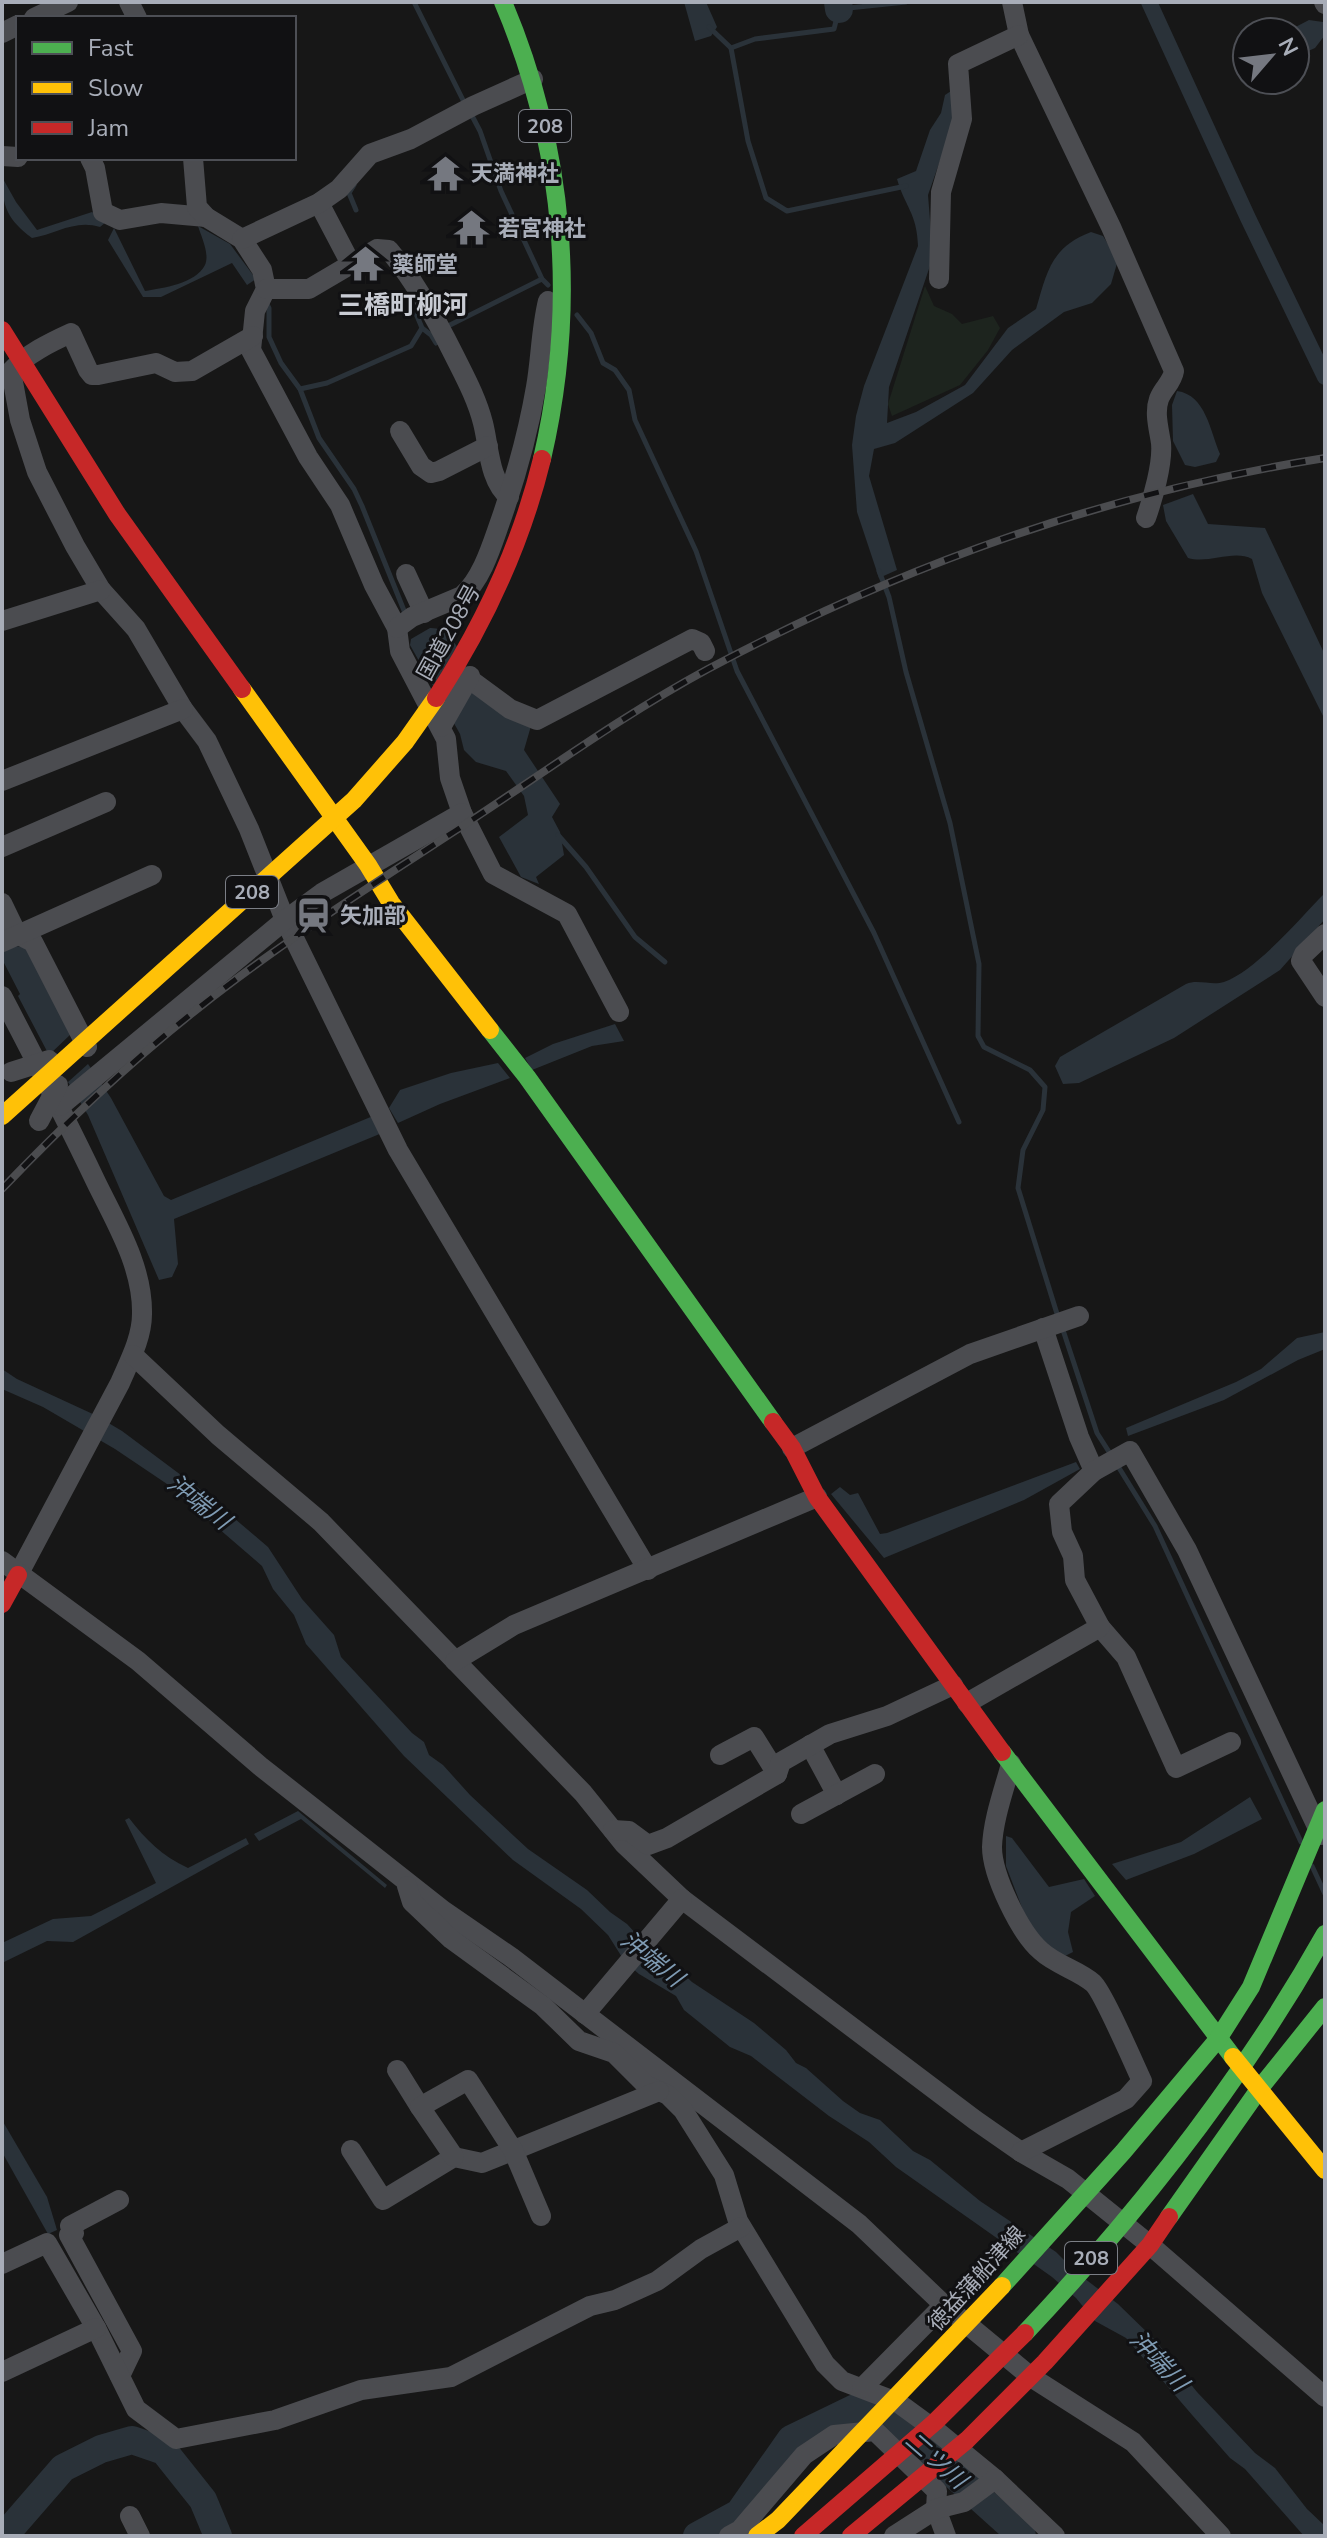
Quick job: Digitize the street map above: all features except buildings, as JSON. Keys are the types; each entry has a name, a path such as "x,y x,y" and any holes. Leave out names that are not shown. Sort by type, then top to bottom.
{"main road":[{"name":"208","path":"503,2 533,79 556,181 564,256"},
{"name":"国道208号","path":"2,1116 354,800 420,723 472,641 510,567 546,455 570,328"},
{"path":"2,330 117,514 368,865 391,903 527,1077 792,1448 817,1497 1011,1764 1218,2039 1325,2170"},
{"path":"2,1604 14,1567"},
{"name":"徳益蒲船津線","path":"757,2536 778,2520 912,2383 1123,2152 1218,2039 1251,1987 1262,1955 1323,1827"},
{"name":"208","path":"803,2536 840,2507 948,2409 1039,2318 1134,2209 1210,2112 1277,2017 1325,1934"},
{"name":"208","path":"818,2536 954,2417 1056,2313 1218,2118 1284,2021 1325,1951"},
{"path":"851,2536 967,2440 1038,2369 1144,2250 1260,2088 1325,2007"}],"street":[{"path":"38,16 68,2"},
{"path":"1012,2 1019,35 1111,227 1174,371 1172,380 1159,399 1157,424 1161,445 1156,491 1146,518"},
{"path":"939,279 941,192 962,119 958,64 1019,35"},
{"path":"242,239 319,203 339,189 370,154 411,139 533,79"},
{"path":"91,160 103,212 120,220 161,213 206,217"},
{"path":"193,160 197,207 206,217 242,239 262,270 266,289 255,311 251,350 264,380 308,457 340,505 374,585 397,628 400,651 421,694 444,723 450,778 462,813 493,874 567,914 619,1012"},
{"path":"319,203 351,264"},
{"path":"266,289 309,289 377,249 389,250 422,292 479,407 494,475 502,491 509,497"},
{"path":"444,723 471,673 500,570 509,497 536,387 547,305 556,271 564,256"},
{"path":"397,628 403,622 468,591 500,570 549,485 564,427 570,328 564,256"},
{"path":"253,336 192,371 175,372 156,363 92,375 71,333 52,341 11,371 20,420 37,472 101,590 136,629 183,709 207,741 249,829 285,920 398,1150 648,1570"},
{"path":"400,431 421,466 431,473 488,446"},
{"path":"406,574 432,610"},
{"path":"2,621 101,590"},
{"path":"471,673 510,709 537,720 692,639 701,643 705,651"},
{"path":"2,781 183,709"},
{"path":"2,847 106,802"},
{"path":"65,1101 322,893 462,813"},
{"path":"9,938 152,875"},
{"path":"2,903 9,938"},
{"path":"1325,934 1304,954 1301,961 1325,997"},
{"path":"9,938 33,942 100,1072"},
{"path":"2,996 65,1101 139,1275 142,1314 133,1355 120,1383 14,1567 138,1661 260,1766 407,1882 588,2009 859,2224 944,2305 972,2318 1133,2442 1221,2536"},
{"path":"11,1072 50,1060 58,1066 62,1077 39,1121"},
{"path":"792,1448 970,1354 1074,1318"},
{"path":"1046,1327 1079,1437 1099,1468"},
{"path":"133,1355 218,1435 321,1522 583,1793 678,1904 1021,2152 1068,2179 1144,2250 1325,2397"},
{"path":"1231,1742 1176,1768 1126,1657 1100,1627 1075,1580 1073,1556 1062,1532 1059,1504 1099,1468 1130,1451 1187,1550 1323,1827"},
{"path":"455,1661 514,1625 817,1497"},
{"path":"967,1703 1100,1627"},
{"path":"613,1830 629,1831 648,1845 667,1838 777,1774 781,1762 830,1734 887,1716 953,1685"},
{"path":"720,1755 754,1737 777,1774"},
{"path":"810,1745 837,1795"},
{"path":"1011,1764 997,1814 992,1849 1003,1889 1014,1914 1039,1950 1094,1984 1142,2081 1126,2099 1021,2152"},
{"path":"801,1814 875,1774"},
{"path":"407,1882 412,1902 451,1939 543,2006 579,2041 614,2053 646,2085 668,2095 683,2110 724,2175 741,2227 825,2364 842,2381 897,2402 995,2479 1055,2536"},
{"path":"588,2009 678,1904"},
{"path":"397,2070 454,2157"},
{"path":"420,2107 468,2080 513,2150 541,2216"},
{"path":"351,2150 383,2200 454,2157 482,2163 659,2091"},
{"path":"119,2200 70,2226 74,2233 69,2235 132,2351 120,2376"},
{"path":"2,2264 47,2243 96,2328 136,2409 176,2439 275,2420 361,2390 451,2377 590,2306 615,2300 657,2281 701,2249 741,2227"},
{"path":"862,2388 944,2305"},
{"path":"2,2372 96,2328"},
{"path":"729,2536 740,2530 804,2455 834,2435 875,2431 937,2491 936,2509 946,2536"},
{"path":"894,2536 936,2509 964,2502 995,2479"},
{"path":"130,2516 140,2536"}],"shaded area":[{"path":"925,286 934,306 952,314 962,324 993,316 1000,328 988,350 960,385 892,416 888,404"}],"water":[{"path":"684,2 706,2 717,27 711,36 695,41"},
{"path":"1311,20 1323,22 1325,35 1311,50"},
{"path":"951,91 955,118 928,195 933,257 889,387 887,423 916,412 965,385 1008,328 1036,309 1048,272 1067,245 1091,232 1103,236 1118,260 1111,284 1092,303 1064,312 1012,350 973,393 895,443 874,449 869,476 897,570 879,578 857,512 852,445 856,416 864,386 918,246 913,218 897,179 916,171 930,130 941,113 945,95"},
{"path":"2,177 37,230 92,212 106,222 100,227 74,226 32,238 8,212"},
{"path":"198,226 230,244 256,279 247,285 232,263 161,297 143,297 108,240 114,228 145,291 178,284 194,277 205,265 206,256"},
{"path":"1177,391 1195,399 1206,415 1220,454 1216,462 1195,467 1185,465 1173,441 1172,405"},
{"path":"1193,494 1208,524 1265,528 1325,655 1325,720 1262,593 1252,559 1237,555 1188,558 1166,521 1163,505"},
{"path":"430,628 440,630 456,644 476,688 486,700 531,726 524,750 560,804 552,817 560,832 564,855 536,877 539,884 521,877 499,837 528,815 524,796 506,771 476,762 464,750 460,734 410,645 411,639"},
{"path":"1325,893 1325,919 1280,970 1174,1038 1079,1083 1063,1084 1055,1066 1060,1057 1186,984 1219,983 1237,976 1277,943"},
{"path":"14,946 27,947 72,1033 49,1055 2,959 2,952"},
{"path":"615,1024 624,1041 592,1046 532,1070 525,1058 553,1044"},
{"path":"498,1063 510,1078 398,1123 389,1108 400,1090 451,1073"},
{"path":"88,1064 111,1098 164,1196 171,1200 373,1116 382,1133 174,1219 178,1264 172,1277 159,1280 88,1115 68,1082"},
{"path":"1325,1332 1325,1349 1224,1400 1128,1436 1126,1428 1261,1369 1297,1338"},
{"name":"沖端川","path":"2,1369 122,1431 201,1490 268,1547 302,1599 334,1635 341,1657 424,1742 429,1755 443,1765 470,1795 528,1849 587,1890 627,1924 650,1949 663,1955 692,1982 754,2023 843,2101 860,2113 880,2120 913,2151 930,2160 980,2201 1056,2252 1076,2272 1118,2304 1155,2340 1197,2392 1255,2453 1275,2468 1307,2509 1325,2526 1325,2536 1304,2536 1245,2469 1230,2458 1126,2338 1095,2321 1076,2298 1052,2277 896,2167 869,2142 829,2116 751,2056 730,2047 684,2010 676,1996 625,1962 608,1935 581,1909 513,1860 404,1756 306,1644 294,1615 273,1589 262,1566 167,1484 43,1407 2,1389"},
{"path":"1076,1462 1080,1469 1024,1500 884,1558 831,1494 840,1487 850,1495 858,1493 880,1534"},
{"path":"1250,1797 1262,1819 1194,1854 1126,1880 1112,1864 1181,1842"},
{"path":"298,1811 387,1885 385,1888 301,1819 259,1841 254,1834"},
{"path":"129,1818 155,1847 188,1868 246,1838 249,1844 73,1942 47,1941 2,1963 2,1943 53,1919 91,1916 156,1883 125,1820"},
{"path":"1006,1836 1012,1838 1049,1887 1084,1879 1095,1896 1071,1912 1068,1932 1073,1952 1065,1956 1040,1946 1006,1866"},
{"path":"2,2120 47,2197 57,2230 48,2234 2,2152"}],"waterway":[{"path":"414,2 465,104"},
{"path":"838,2 839,9"},
{"path":"709,27 731,48 755,39 834,29 839,9 906,2"},
{"path":"1149,2 1325,377"},
{"path":"731,48 748,141 766,198 787,211 906,186"},
{"path":"470,112 501,191 542,279 548,285"},
{"path":"354,185 349,193 356,210"},
{"path":"446,327 542,279"},
{"path":"267,304 269,337 281,363 300,389 319,438 354,489 405,613"},
{"path":"300,389 327,383 411,346 422,328 415,311"},
{"path":"577,315 591,333 603,363 615,370 629,390 635,420 696,551 737,671 874,933 959,1122"},
{"path":"422,328 436,343"},
{"path":"879,571 889,597 906,672 950,823 979,964 978,1036 984,1047 1030,1070 1045,1087 1043,1110 1023,1150 1018,1188 1058,1317"},
{"path":"558,835 586,867 635,937 665,962"},
{"path":"1062,1327 1097,1433 1111,1455"},
{"path":"1116,1463 1155,1526 1301,1842"},
{"path":"1312,1866 1325,1894"},
{"name":"二ツ川","path":"697,2536 739,2513 791,2439 855,2408 903,2429 1022,2536"},
{"name":"二ツ川","path":"4,2536 63,2468 101,2449 132,2440 164,2451 203,2500 218,2536"}],"railway":[{"path":"2,1189 123,1071 262,960 580,747 708,669 857,597 1008,537 1163,491 1325,458"}],"traffic: fast":[{"path":"503,2 524,57 540,113 552,170 559,228 562,285 560,343 542,459"},
{"path":"490,1030 527,1077 773,1422"},
{"path":"1002,1752 1233,2057"},
{"path":"1002,2286 1123,2152 1218,2039 1251,1987 1325,1810"},
{"path":"1025,2333 1109,2240 1187,2142 1260,2041 1325,1934"},
{"path":"1169,2217 1260,2088 1325,2007"}],"traffic: slow":[{"path":"242,689 368,865 391,903 490,1030"},
{"path":"2,1116 354,800 405,742 436,698"},
{"path":"1233,2057 1325,2170"},
{"path":"757,2536 778,2520 1002,2286"}],"traffic: jam":[{"path":"2,330 117,514 242,689"},
{"path":"436,698 470,642 499,583 523,522 542,459"},
{"path":"773,1422 792,1448 817,1497 1002,1752"},
{"path":"2,1604 18,1575"},
{"path":"851,2536 967,2440 1045,2362 1150,2245 1169,2217"},
{"path":"803,2536 935,2422 1025,2333"}],"place":[{"name":"天満神社","path":"445,173"},
{"name":"若宮神社","path":"472,228"},
{"name":"薬師堂","path":"366,264"},
{"name":"矢加部","path":"314,915"}],"district":[{"name":"三橋町柳河","path":"403,305"}]}
